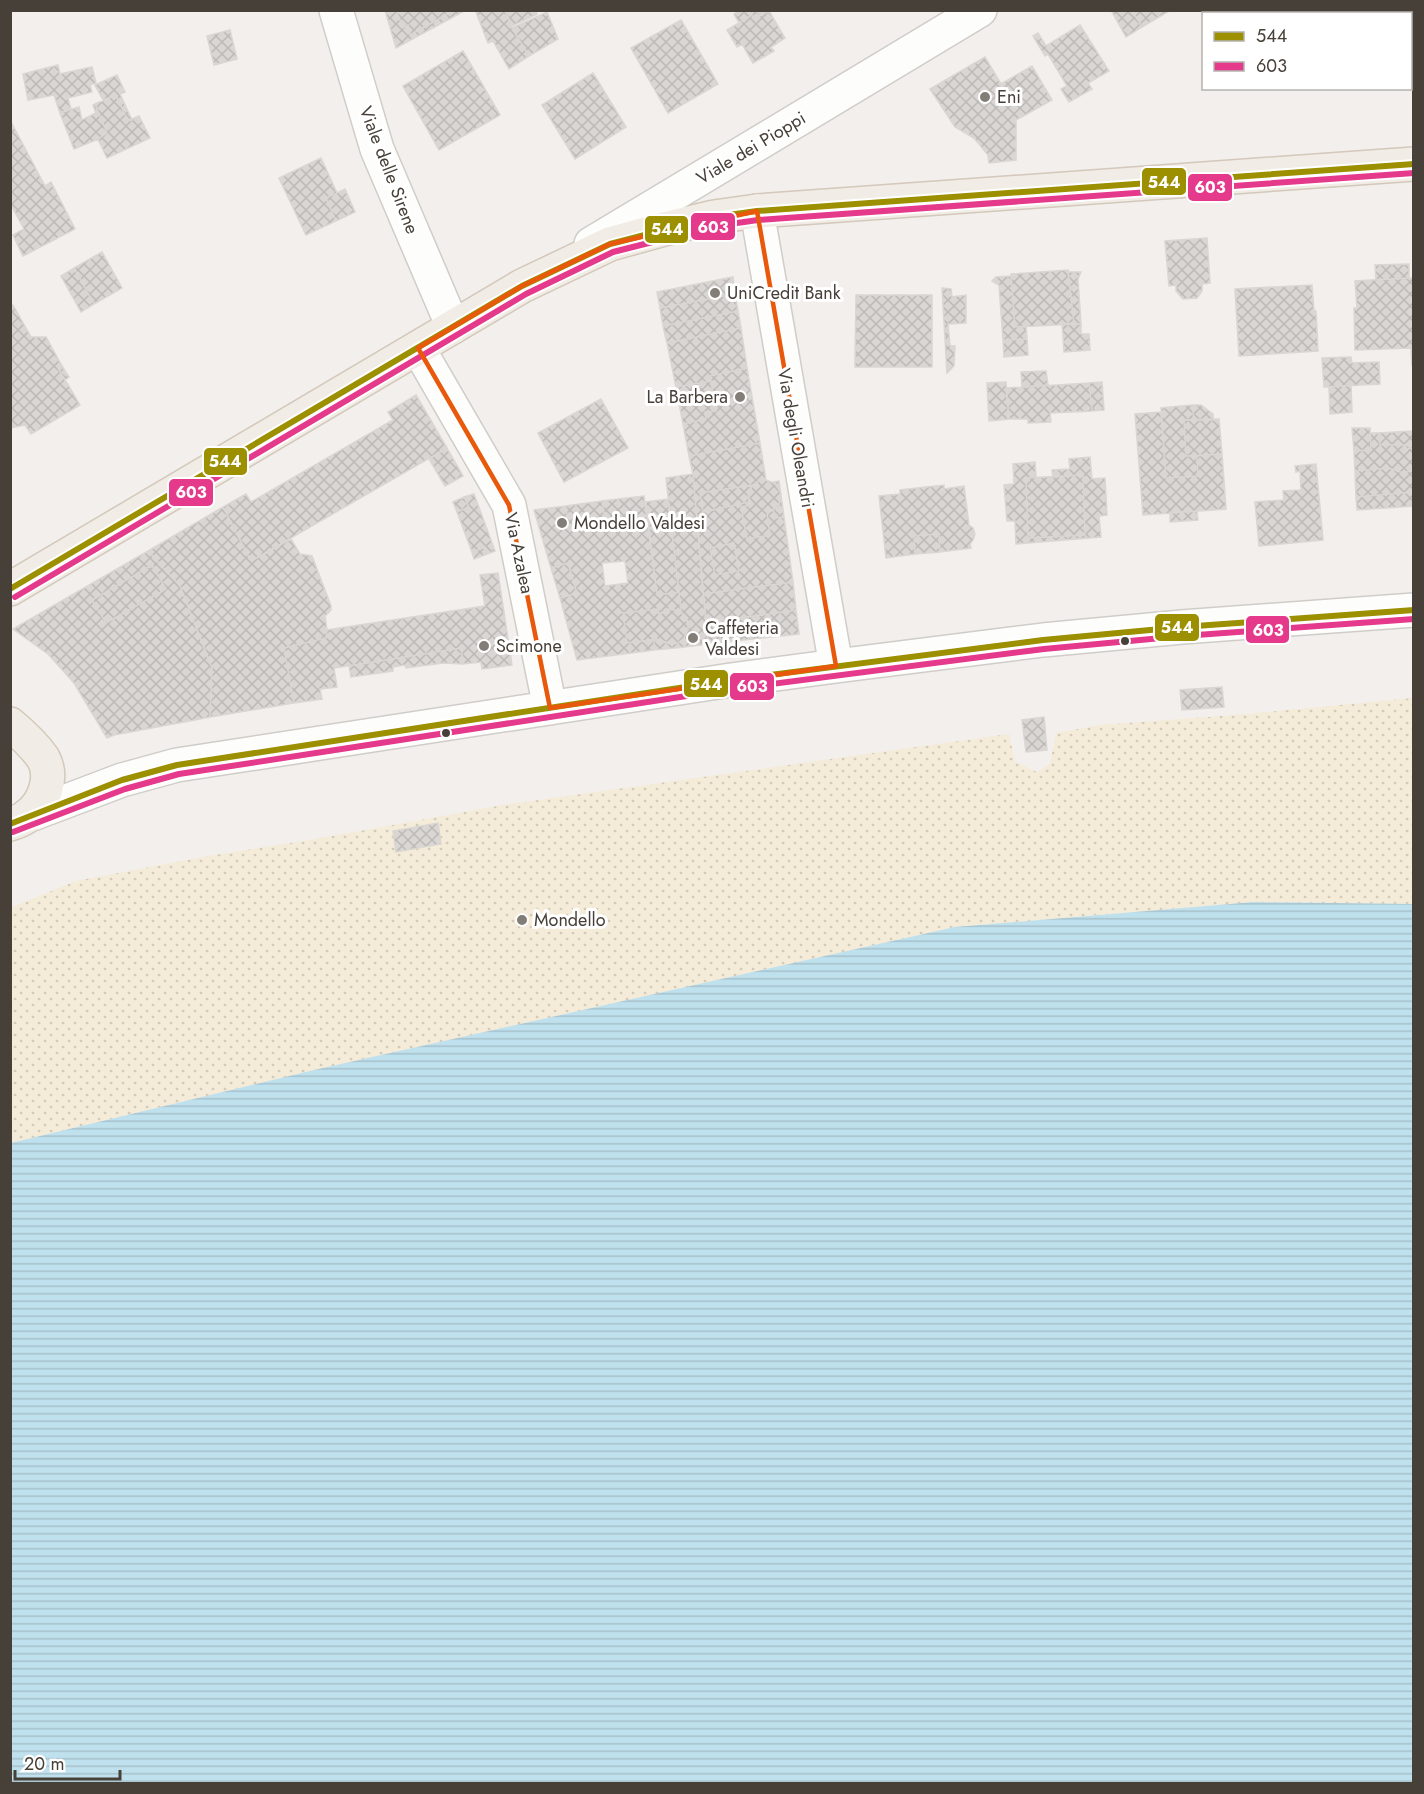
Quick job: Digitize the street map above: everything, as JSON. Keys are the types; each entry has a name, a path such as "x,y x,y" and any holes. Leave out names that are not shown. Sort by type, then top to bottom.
{"main road":[{"path":"10,589 522,286 610,244 714,217 757,211 1413,164"},
{"path":"10,724 43,758 48,770 47,787 41,803 19,820"}],"street":[{"name":"Viale delle Sirene","path":"336,10 377,148 453,327"},
{"name":"Viale dei Pioppi","path":"522,286 937,22 980,10"},
{"name":"Via degli Oleandri","path":"757,211 836,666"},
{"name":"Via Azalea","path":"418,348 510,505 550,708"},
{"path":"19,820 122,780 177,765 731,680 1066,638 1413,610"}],"highlighted area":[{"path":"757,211 836,666 550,708 509,505 418,348 522,286 610,244"}],"sand":[{"name":"Mondello","path":"1413,698 1413,904 1254,902 955,927 311,1071 11,1143 10,908 76,881 503,805 1009,734 1015,762 1037,772 1050,764 1056,733 1100,725"}],"water":[{"path":"1254,902 1413,904 1413,1783 11,1783 11,1143 314,1070 955,927"}],"building":[{"path":"385,10 396,10 403,28 408,25 410,35 455,10 466,10 396,48"},
{"path":"396,10 455,10 410,35 408,25 403,28"},
{"path":"478,10 505,10 512,28 529,56 509,69 493,41 488,43 476,12"},
{"path":"505,10 536,10 537,14 512,26"},
{"path":"740,10 756,10 759,16 754,19 752,15 739,23 734,14"},
{"path":"756,10 769,10 769,11 759,16"},
{"path":"1111,10 1132,10 1142,27 1126,37"},
{"path":"1132,10 1171,10 1142,27"},
{"path":"769,11 785,38 771,47 774,51 753,63 742,44 737,47 727,30 752,15 754,19"},
{"path":"547,12 558,39 529,56 512,28"},
{"path":"681,20 718,84 668,113 631,48"},
{"path":"1080,25 1109,71 1088,83 1092,89 1069,102 1061,89 1067,86 1048,54 1045,56 1033,36 1038,33 1046,46"},
{"path":"230,30 237,59 214,65 207,36"},
{"path":"463,51 500,115 439,150 403,86"},
{"path":"985,57 1001,84 1032,66 1052,100 1016,120 1016,160 989,163 988,155 974,138 955,127 930,89"},
{"path":"58,65 60,74 92,67 96,83 90,85 92,92 68,98 71,109 60,113 54,95 28,100 23,74"},
{"path":"593,73 626,127 575,159 542,105"},
{"path":"117,75 125,92 120,94 132,120 128,121 116,95 103,100 95,85"},
{"path":"116,95 128,121 139,116 150,138 107,158 98,139 107,133 95,104"},
{"path":"95,104 107,133 74,149 60,113 79,107 82,120 96,113 93,105"},
{"path":"10,120 45,186 51,182 75,229 23,256 13,235 24,229 10,203"},
{"path":"321,158 337,193 326,198 336,221 306,235 279,178"},
{"path":"345,189 355,212 336,221 326,198"},
{"path":"1207,238 1210,283 1202,284 1202,291 1197,298 1183,299 1176,291 1176,285 1169,286 1165,241"},
{"path":"102,252 122,288 94,304 74,268"},
{"path":"1409,264 1409,278 1376,280 1375,265"},
{"path":"74,268 94,304 81,312 61,276"},
{"path":"1068,270 1074,324 1015,327 1011,274"},
{"path":"1068,272 1081,272 1078,279 1081,324 1074,324"},
{"path":"1011,276 1015,327 1026,326 1027,339 1003,340 999,285 992,281 996,277"},
{"path":"733,277 735,294 660,308 657,292"},
{"path":"1414,278 1414,365 1412,365 1411,348 1355,350 1354,308 1357,308 1355,281"},
{"path":"1312,285 1318,351 1239,356 1235,289"},
{"path":"942,288 951,289 952,297 966,295 966,323 948,324 950,346 955,346 954,366 947,373"},
{"path":"735,294 738,311 663,326 660,308"},
{"path":"856,295 932,295 932,367 855,367"},
{"path":"13,305 31,337 46,337 62,366 58,368 80,405 31,434 25,425 10,428 10,309"},
{"path":"738,311 741,328 667,343 663,326"},
{"path":"1062,323 1081,324 1081,334 1089,334 1090,350 1064,352"},
{"path":"741,328 747,368 710,376 711,381 676,387 667,343"},
{"path":"1027,339 1028,355 1004,357 1003,340"},
{"path":"1351,357 1352,363 1379,362 1380,384 1324,387 1322,358"},
{"path":"62,366 69,377 65,380 58,368"},
{"path":"747,368 760,443 689,456 683,424 706,419 705,412 716,411 710,376"},
{"path":"1046,371 1048,385 1022,387 1021,372"},
{"path":"711,381 716,411 705,412 706,419 683,424 676,387"},
{"path":"1006,382 1009,419 989,421 987,383"},
{"path":"1102,382 1104,410 1092,411 1089,383"},
{"path":"1089,383 1092,411 1050,413 1051,422 1028,423 1028,419 1009,419 1006,388"},
{"path":"1351,385 1352,412 1330,414 1329,387"},
{"path":"416,395 447,448 251,561 223,507 246,494 251,502 393,420 388,412"},
{"path":"601,399 628,448 564,482 538,433"},
{"path":"1192,405 1201,405 1213,414 1213,420 1194,420"},
{"path":"1192,405 1194,420 1184,420 1186,456 1197,456 1198,476 1166,478 1161,408"},
{"path":"1161,412 1166,478 1198,476 1197,456 1222,454 1226,509 1143,515 1135,414"},
{"path":"1219,419 1222,454 1186,456 1184,420"},
{"path":"1352,428 1370,428 1371,450 1354,451"},
{"path":"1414,431 1414,448 1406,449 1406,445 1380,445 1378,433"},
{"path":"1370,433 1378,433 1380,445 1406,445 1406,449 1414,448 1414,470 1403,473 1389,468 1355,471 1354,451 1371,450"},
{"path":"760,443 766,480 753,485 700,493 703,512 749,502 751,505 741,507 747,539 770,535 767,512 773,510 775,518 784,517 793,582 703,594 693,474 689,456","holes":["734,543 739,571 715,575 710,548"]},
{"path":"447,448 463,476 445,486 429,459"},
{"path":"1090,457 1092,479 1105,478 1107,515 1099,516 1101,537 1016,544 1015,521 1007,521 1004,485 1014,484 1013,464 1035,462 1036,477 1026,478 1028,538 1085,535 1083,475 1053,477 1052,470 1070,469 1069,459"},
{"path":"1316,464 1323,540 1259,546 1255,502 1284,500 1283,491 1301,490 1300,471 1296,472 1295,466"},
{"path":"1389,468 1403,473 1414,470 1414,492 1356,497 1355,471"},
{"path":"693,474 708,644 685,647 684,638 688,625 681,612 666,478"},
{"path":"1083,475 1085,535 1028,538 1026,478"},
{"path":"766,480 776,484 781,494 777,508 767,512 770,535 747,539 741,507 751,505 748,494 753,485"},
{"path":"779,481 781,493 773,482"},
{"path":"753,485 749,491 749,502 703,512 700,493"},
{"path":"944,485 944,489 964,486 969,525 975,534 970,544 971,548 940,552 939,534 914,536 915,554 886,558 879,496 900,494 900,490"},
{"path":"1414,492 1414,506 1357,510 1356,497"},
{"path":"474,494 495,551 487,554 485,547 472,552 457,512 469,507 464,497"},
{"path":"781,495 784,517 775,518 773,510 779,505"},
{"path":"644,496 657,595 679,592 681,612 668,609 659,614 658,609 623,613 627,643 654,640 654,650 577,660 560,598 577,593 568,563 551,568 534,510 566,506 568,525 605,521 602,501","holes":["625,561 628,583 605,586 602,563"]},
{"path":"464,497 469,507 457,512 453,502"},
{"path":"668,499 679,592 657,595 646,502"},
{"path":"602,501 605,521 568,525 566,506"},
{"path":"223,507 251,561 291,539 300,554 312,556 331,610 325,616 326,638 284,648 294,703 210,717 212,668 180,586 148,551"},
{"path":"1197,511 1198,520 1170,522 1170,512"},
{"path":"939,534 940,552 915,554 914,536"},
{"path":"734,543 739,571 715,575 710,548"},
{"path":"485,547 487,554 474,559 472,552"},
{"path":"148,551 180,586 212,668 210,717 107,738 74,683 48,654 13,629","holes":["152,565 166,589 106,623 92,600"]},
{"path":"568,563 577,593 560,598 551,568"},
{"path":"152,565 166,589 106,623 92,600"},
{"path":"498,573 512,665 482,669 481,662 463,664 461,648 334,668 337,687 320,689 322,699 294,703 284,648 326,638 327,630 485,606 480,575"},
{"path":"793,582 796,610 706,623 703,594"},
{"path":"658,609 659,614 672,609 684,615 688,622 688,629 684,638 678,643 671,644 657,639 627,643 623,613"},
{"path":"796,610 799,634 708,644 706,623"},
{"path":"684,638 685,647 654,650 654,640 671,644 678,643"},
{"path":"461,648 463,664 443,663 406,668 405,665 393,667 393,671 351,677 349,666"},
{"path":"1222,687 1224,707 1182,710 1180,690"},
{"path":"1044,717 1047,750 1026,752 1022,720"},
{"path":"438,823 441,844 396,852 393,831"}],"transit line":[{"name":"544","path":"10,589 522,286 610,244 714,217 757,211 1414,164"},
{"name":"603","path":"15,597 526,294 613,252 716,226 758,220 1414,173"},
{"name":"544","path":"10,824 122,780 177,765 731,680 1043,640 1414,610"},
{"name":"603","path":"13,832 125,789 179,774 732,689 1044,649 1414,619"}],"place":[{"name":"Eni","path":"985,97"},
{"name":"UniCredit Bank","path":"715,293"},
{"name":"La Barbera","path":"740,397"},
{"name":"Mondello Valdesi","path":"562,523"},
{"name":"Caffeteria Valdesi","path":"693,638"},
{"name":"Scimone","path":"484,646"},
{"name":"Mondello","path":"522,920"}]}
